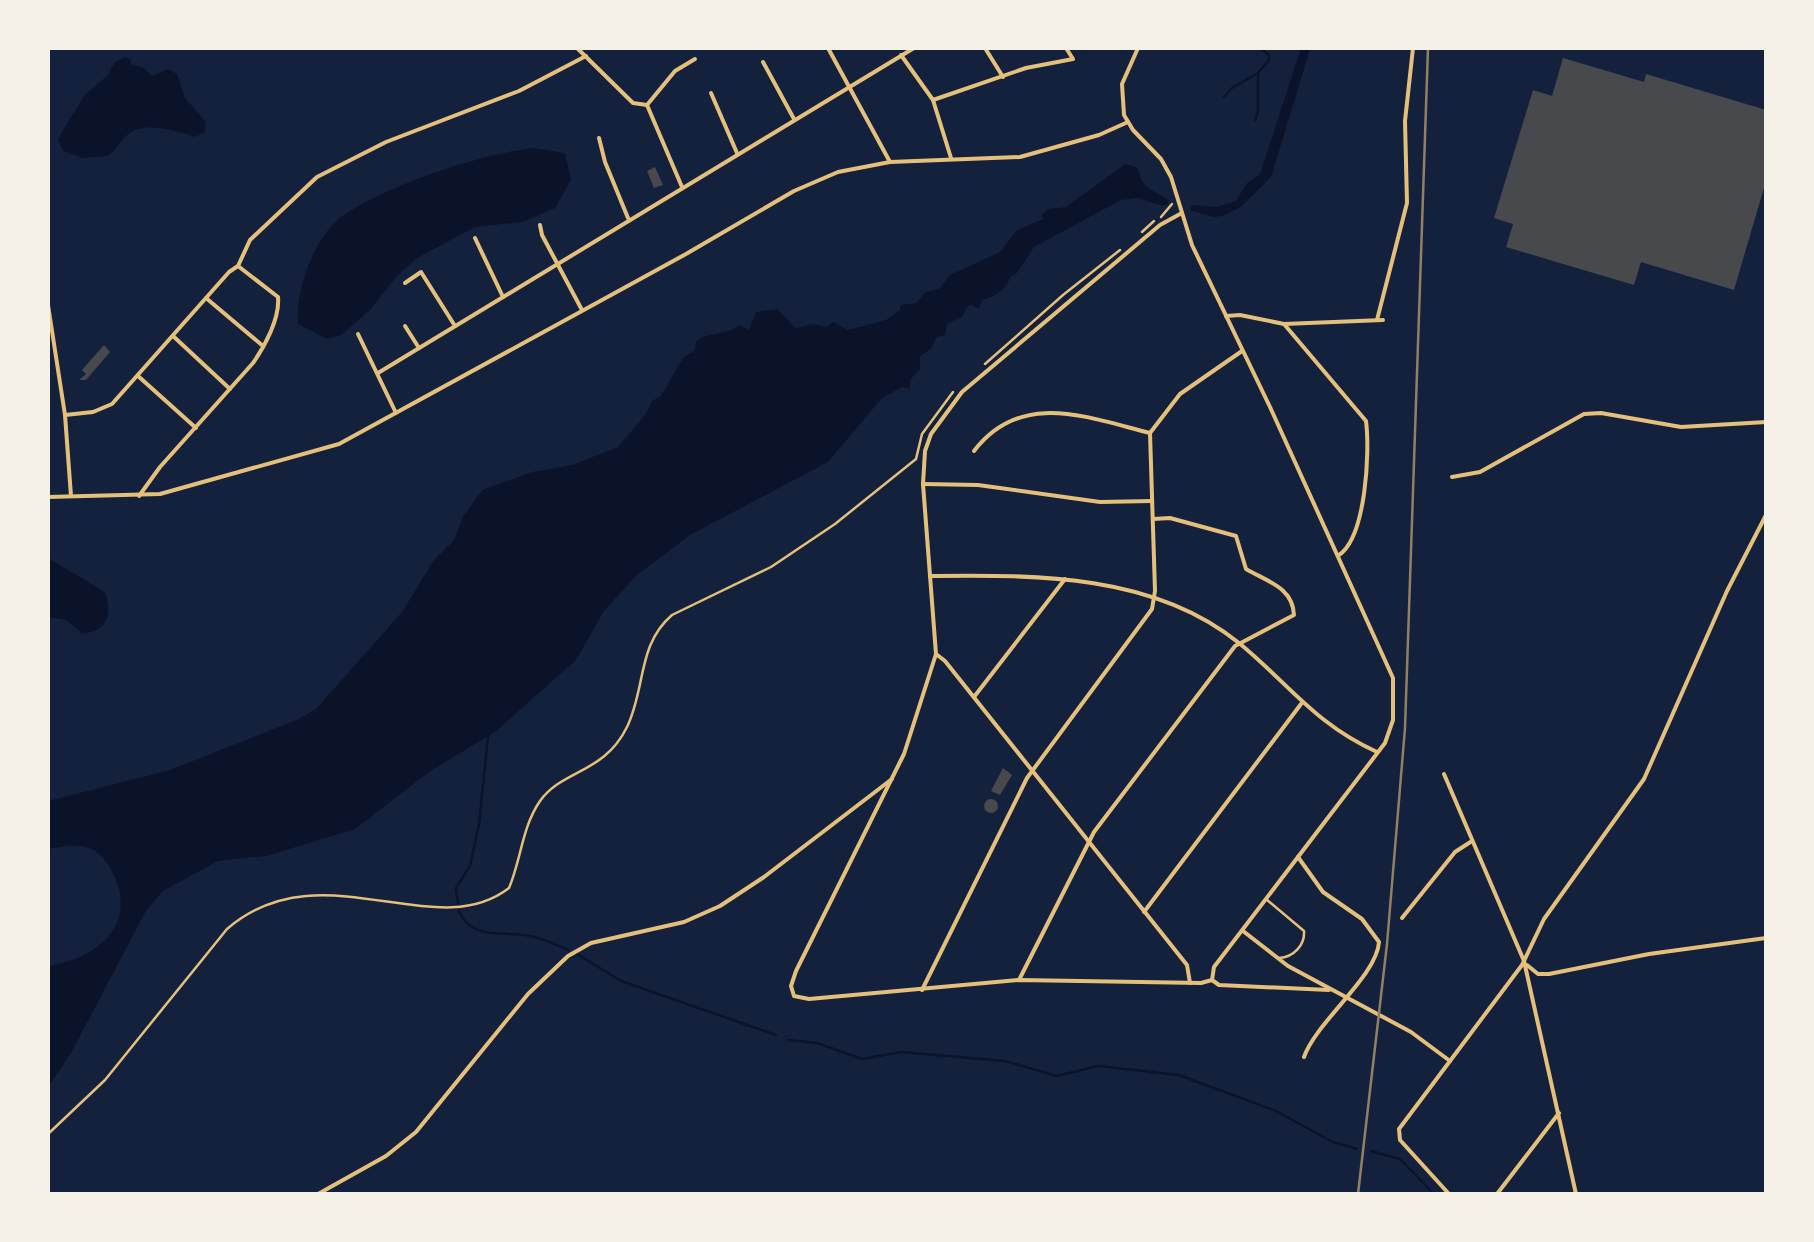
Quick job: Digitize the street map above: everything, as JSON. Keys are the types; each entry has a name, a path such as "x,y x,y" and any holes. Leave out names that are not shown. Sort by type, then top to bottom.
{"street":[{"path":"578,48 634,103 646,105"},
{"path":"828,48 890,162"},
{"path":"378,373 914,48"},
{"path":"985,48 1003,76"},
{"path":"933,100 1026,68 1073,59 1066,48"},
{"path":"1138,48 1122,84 1121,101 1128,122 1166,167 1177,192 1180,214 1393,678 1392,727 1214,968 1212,980"},
{"path":"1226,316 1284,324 1380,320 1408,203 1405,122 1413,48"},
{"path":"902,52 933,100 951,160"},
{"path":"65,415 108,407 238,266 250,240 317,177 408,133 519,91 586,56"},
{"path":"646,105 675,71 695,59"},
{"path":"763,62 795,120"},
{"path":"711,94 738,154"},
{"path":"646,105 682,187"},
{"path":"48,496 139,496 181,490 332,447 804,186 844,170 890,162 1014,157 1128,122"},
{"path":"600,138 605,162 629,220"},
{"path":"1180,214 1160,224 956,398 927,442 923,484 936,654 914,727 892,778 791,982 794,996 825,998 1019,980 1212,980 1220,984 1329,990"},
{"path":"540,225 582,311"},
{"path":"475,238 503,297"},
{"path":"139,496 253,364 278,309 278,297 238,266"},
{"path":"405,284 421,272 454,326"},
{"path":"206,298 262,346"},
{"path":"48,305 65,415 71,496"},
{"path":"1284,324 1366,421 1360,520 1348,548 1339,555"},
{"path":"405,326 419,348"},
{"path":"358,334 396,413"},
{"path":"172,336 230,389"},
{"path":"922,990 1032,770 1152,608 1150,433 1180,394 1242,350"},
{"path":"138,376 196,428"},
{"path":"974,451 993,429 1008,420 1038,412 1084,417 1150,433"},
{"path":"1452,477 1480,472 1584,414 1601,413 1681,428 1766,422"},
{"path":"923,484 978,485 1100,502 1152,501"},
{"path":"1449,1194 1398,1135 1402,1125 1524,961 1544,919 1654,761 1727,591 1766,515"},
{"path":"1019,980 1088,842 1239,643 1292,617 1294,608 1287,595 1246,568 1236,536 1170,518 1152,519"},
{"path":"929,576 1064,579 1104,584 1154,600 1195,617 1239,643 1335,731 1377,752"},
{"path":"974,697 1064,579"},
{"path":"936,654 1187,965 1190,983"},
{"path":"1144,912 1302,703"},
{"path":"1444,774 1524,961 1576,1194"},
{"path":"318,1194 386,1156 416,1132 528,994 568,956 591,942 684,922 720,906 764,877 892,778"},
{"path":"1402,918 1454,852 1472,841"},
{"path":"1298,858 1323,892 1352,910 1377,936 1379,948 1375,961 1304,1057"},
{"path":"1242,931 1329,990 1405,1028 1450,1061"},
{"path":"1524,961 1534,972 1549,974 1649,954 1766,938"},
{"path":"1308,989 1313,980"},
{"path":"1497,1194 1559,1113"}],"lane":[{"path":"1266,899 1304,930 1304,939 1295,952 1278,958"}],"path":[{"path":"48,1134 105,1080 227,929 269,902 302,896 380,898 451,908 488,901 509,888 520,846 540,800 604,758 619,742 641,692 642,664 660,626 686,608 787,558 916,459"}],"water":[{"path":"1301,48 1309,48 1309,53 1271,177 1241,207 1223,216 1190,210 1191,205 1218,207 1236,201 1247,183 1260,174"},
{"path":"125,57 131,65 142,67 152,76 168,69 177,74 185,98 206,122 205,132 195,137 172,130 138,129 108,156 83,158 63,151 58,139 84,96 108,75 115,62"},
{"path":"534,148 565,153 571,180 555,208 523,222 475,227 417,258 370,310 341,335 327,339 298,324 300,295 309,263 325,235 345,214 436,172"},
{"path":"1125,164 1138,168 1145,185 1169,200 1168,204 1162,206 1139,198 1121,200 1034,247 1003,289 982,300 979,309 971,305 963,316 947,324 945,335 937,337 931,349 920,356 920,369 910,380 910,389 902,387 882,398 828,462 690,535 636,576 604,611 576,660 495,732 429,772 355,829 266,856 218,861 163,891 146,911 71,1053 48,1087 48,966 84,955 99,945 118,920 121,905 110,868 98,853 79,846 48,849 48,801 170,770 316,709 402,612 434,560 454,540 463,517 482,490 532,472 572,465 618,447 652,401 661,396 683,358 695,350 696,341 739,325 749,330 756,312 777,309 795,328 813,324 827,327 833,322 848,330 886,320 900,310 900,305 917,303 925,292 939,289 950,275 1000,252 1017,230 1043,219 1042,214 1048,209 1066,207"},
{"path":"48,558 105,592 108,615 97,630 82,633 66,620 48,617"}],"building":[{"path":"1563,58 1644,82 1646,74 1766,110 1766,181 1734,290 1641,262 1634,285 1506,247 1513,224 1494,218 1533,90 1552,96"},
{"path":"655,167 663,185 654,188 647,171"},
{"path":"104,345 110,352 86,380 79,380 86,374 82,370"},
{"path":"1003,768 1012,775 1000,795 991,791"},
{"path":"991,799 998,806 991,813 984,806"}],"waterway":[{"path":"1255,121 1258,73 1269,60 1260,48"},
{"path":"1224,97 1258,73"},
{"path":"458,904 456,888 470,866 479,824 488,736"},
{"path":"459,911 465,921 480,931 535,937 568,950"},
{"path":"577,954 621,981 776,1035"},
{"path":"788,1040 817,1043 862,1059 901,1052 1005,1061 1057,1076 1098,1066 1179,1075 1276,1111 1305,1127"},
{"path":"1307,1128 1357,1149"},
{"path":"1371,1151 1400,1159 1434,1194"}],"railway":[{"path":"1358,1194 1387,944 1405,728 1428,48"}]}
